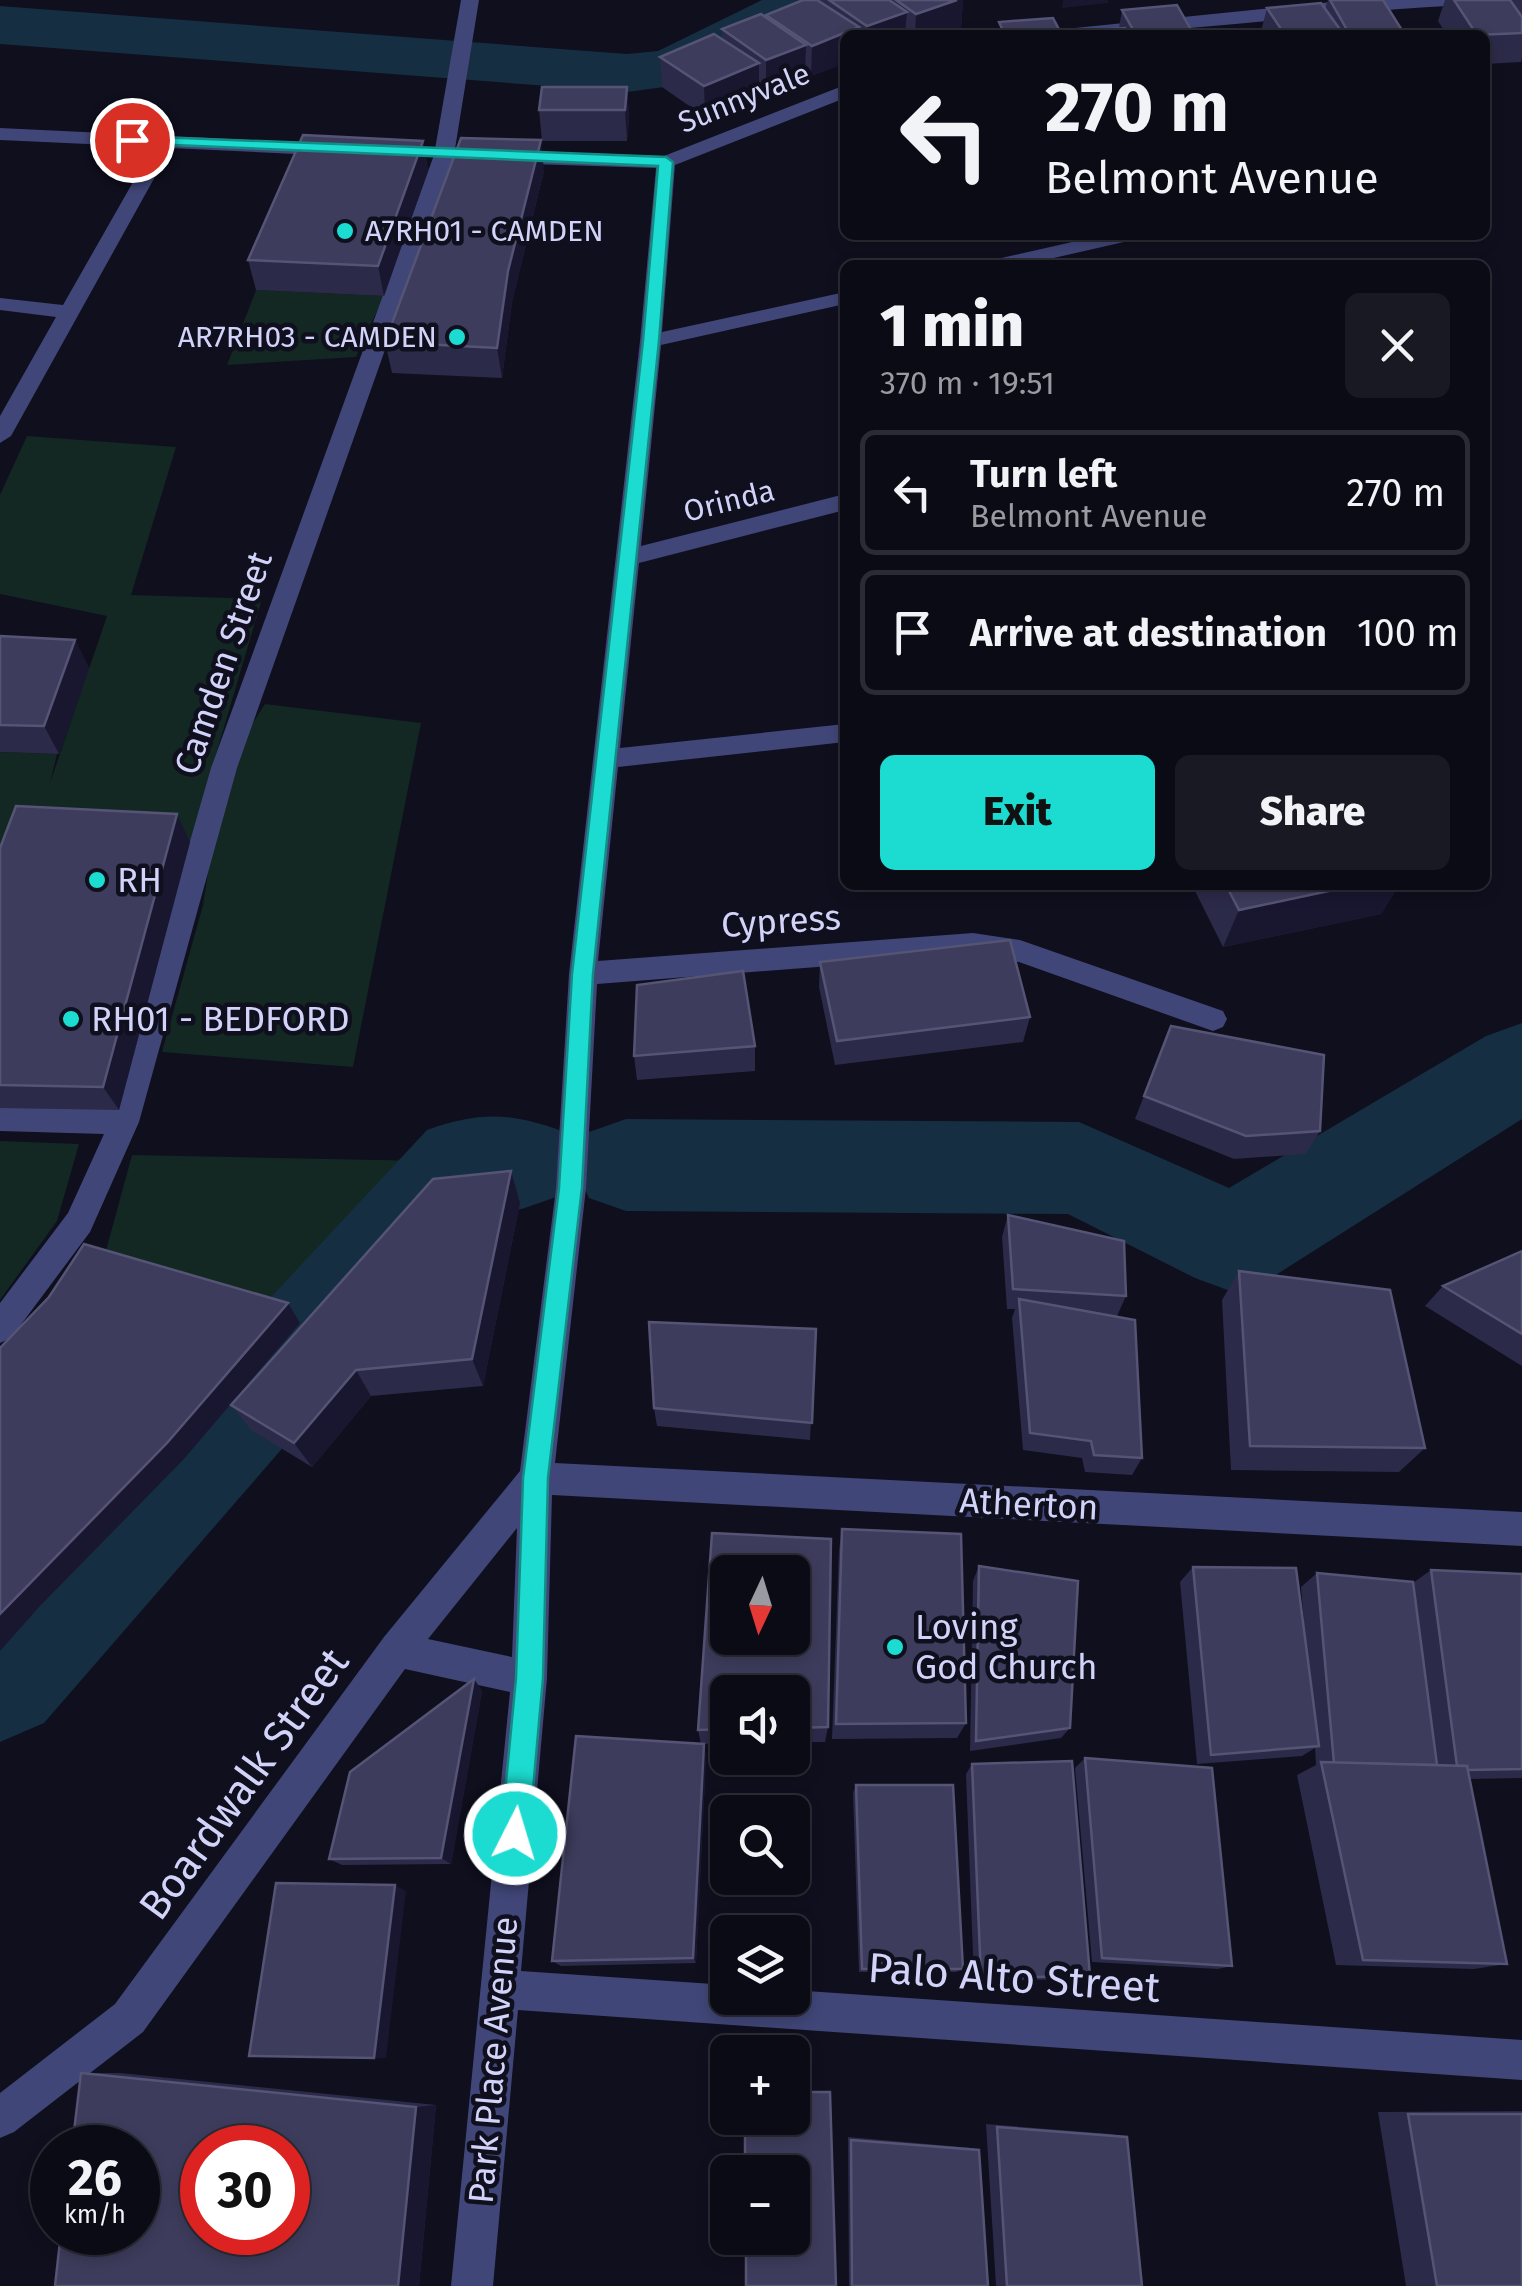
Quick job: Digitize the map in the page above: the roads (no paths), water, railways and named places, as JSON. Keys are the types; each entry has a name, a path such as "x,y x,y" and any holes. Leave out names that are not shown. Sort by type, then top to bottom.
{"street":[{"name":"Camden Street","path":"0,1328 80,1222 124,1122 224,768 452,155 457,82 470,0"},
{"path":"1201,0 1206,21"},
{"path":"1109,30 1375,3 1472,0"},
{"name":"Sunnyvale","path":"666,162 840,93"},
{"path":"0,134 364,151"},
{"path":"0,436 165,142"},
{"path":"452,155 666,162"},
{"name":"Park Place Avenue","path":"472,2286 529,1678 536,1478 571,1188 582,974 651,341 666,162"},
{"path":"1018,260 1108,240"},
{"path":"651,341 840,299"},
{"path":"0,304 71,312"},
{"name":"Orinda","path":"627,558 840,503"},
{"path":"604,759 840,734"},
{"name":"Cypress","path":"582,974 972,944 1020,951 1212,1019"},
{"path":"0,1118 124,1122"},
{"name":"Atherton","path":"536,1478 1522,1529"},
{"name":"Boardwalk Street","path":"0,2118 129,2018 398,1650 536,1478"},
{"path":"398,1650 529,1678"},
{"name":"Palo Alto Street","path":"500,1990 1522,2060"}],"waterway":[{"path":"0,25 627,73 671,69 781,16 800,0"},
{"path":"626,1165 1079,1168 1233,1243 1522,1066"},
{"path":"0,1679 464,1163 522,1163"}],"place":[{"name":"A7RH01 - CAMDEN","path":"345,231"},
{"name":"AR7RH03 - CAMDEN","path":"457,337"},
{"name":"RH","path":"97,880"},
{"name":"RH01 - BEDFORD","path":"71,1019"},
{"name":"Loving God Church","path":"895,1647"}]}
